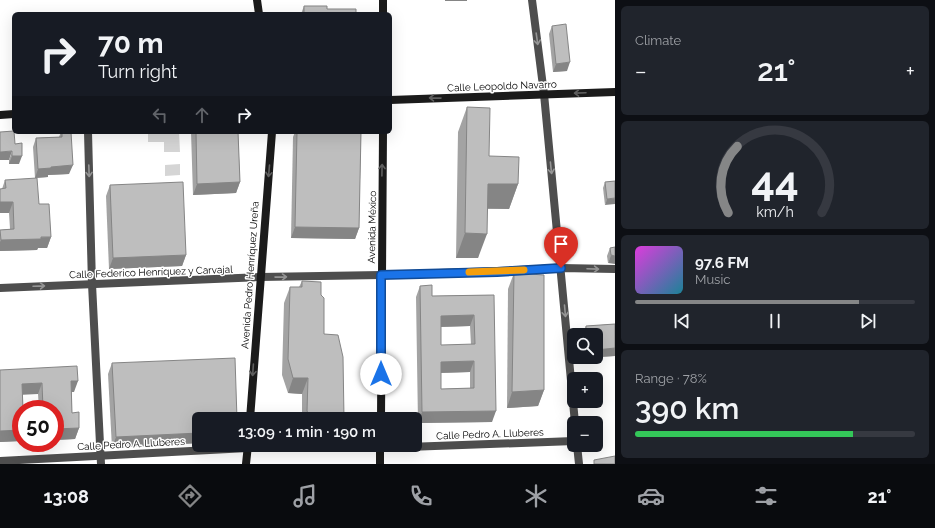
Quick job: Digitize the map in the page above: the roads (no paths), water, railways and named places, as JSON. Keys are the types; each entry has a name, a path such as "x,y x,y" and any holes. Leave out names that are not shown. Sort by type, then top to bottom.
{"main road":[{"path":"257,0 259,12"},
{"path":"383,0 383,12"},
{"name":"Calle Leopoldo Navarro","path":"392,100 615,92"},
{"path":"0,114 12,114"},
{"name":"Avenida Pedro Henríquez Ureña","path":"250,412 272,134"},
{"name":"Avenida México","path":"381,412 382,134"},
{"path":"246,464 247,452"},
{"path":"380,452 380,464"}],"street":[{"path":"532,0 544,94 574,416"},
{"path":"88,134 92,284 101,460"},
{"name":"Calle Federico Henríquez y Carvajal","path":"0,288 260,277 497,272 561,268 615,270"},
{"name":"Calle Pedro A. Lluberes","path":"422,446 567,441"},
{"name":"Calle Pedro A. Lluberes","path":"0,461 101,460 192,452"},
{"path":"578,452 579,464"}]}
